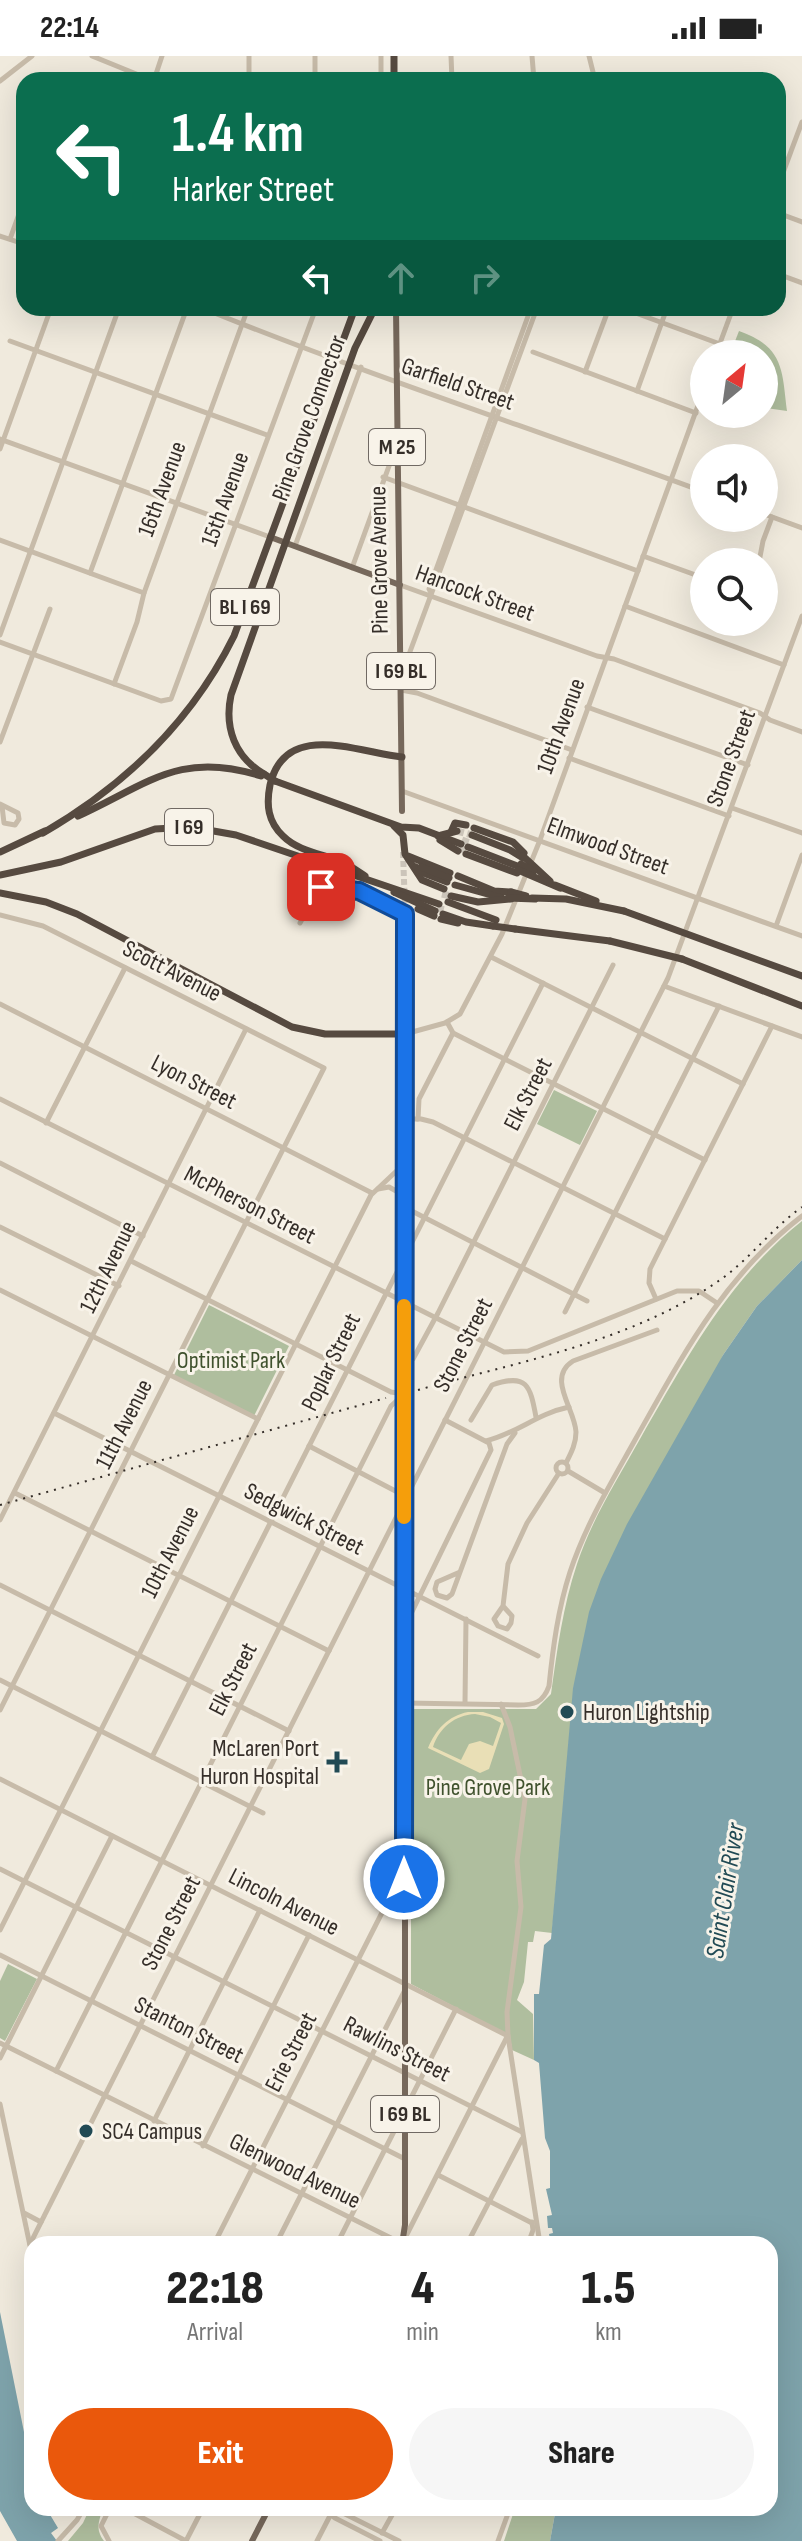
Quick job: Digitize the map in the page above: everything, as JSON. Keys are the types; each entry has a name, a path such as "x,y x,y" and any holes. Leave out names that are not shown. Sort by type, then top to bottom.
{"highway":[{"name":"Pine Grove Connector","path":"270,537 352,316"},
{"name":"Pine Grove Connector","path":"264,776 239,752 229,723 231,695 349,363 371,316"},
{"name":"BL I 69","path":"43,833 88,806 133,769 176,725 213,674 234,636 270,537"},
{"path":"402,757 325,744 303,747 277,766 267,798 271,818 287,839 301,848 347,864 410,905 446,897 475,923 494,923 526,931"},
{"name":"I 69","path":"0,852 155,778 191,766 229,767 264,776 389,822 458,838 521,863 557,886 802,976"},
{"name":"I 69","path":"389,822 403,835 408,857 422,880 494,923 526,931 610,941 682,959 802,1006"},
{"name":"I 69","path":"0,875 61,862 155,829 191,827 236,835 388,888 478,902 508,897 566,899 624,911"},
{"name":"I 69","path":"458,838 513,842 521,863 539,874"},
{"name":"I 69","path":"408,857 446,897"},
{"name":"I 69","path":"446,897 494,891 508,897"},
{"path":"0,893 46,902 85,917 292,1027 320,1034 405,1034"}],"main road":[{"name":"Pine Grove Avenue","path":"396,316 402,811"},
{"name":"Hancock Street","path":"270,537 400,585"},
{"name":"I 69 BL","path":"403,2236 405,911"},
{"path":"252,2541 265,2516"}],"street":[{"path":"0,81 32,56"},
{"path":"92,56 132,72"},
{"path":"786,164 802,122"},
{"path":"10,239 16,222"},
{"path":"0,236 16,241"},
{"path":"0,449 48,316"},
{"path":"0,635 116,316"},
{"path":"90,573 184,316"},
{"name":"Garfield Street","path":"222,316 690,487"},
{"name":"16th Avenue","path":"114,684 245,316"},
{"name":"15th Avenue","path":"114,684 168,702 174,693 313,316"},
{"path":"401,677 531,316"},
{"path":"585,372 606,316"},
{"path":"643,316 709,340"},
{"path":"637,391 664,316"},
{"path":"721,340 730,316"},
{"path":"10,341 267,435"},
{"path":"533,352 690,411"},
{"path":"295,546 361,367"},
{"name":"10th Avenue","path":"447,1022 465,1008 509,918 690,428"},
{"name":"Hancock Street","path":"2,439 270,537"},
{"path":"352,568 397,444"},
{"path":"383,477 638,571"},
{"path":"778,519 802,528"},
{"path":"0,540 144,593"},
{"path":"643,556 690,573"},
{"name":"Hancock Street","path":"400,585 614,659 802,732"},
{"path":"625,606 784,665"},
{"path":"0,742 50,609"},
{"name":"Stone Street","path":"34,2236 664,986 784,665 800,630 802,616"},
{"path":"0,642 114,684"},
{"path":"401,690 417,693 572,750"},
{"path":"587,707 748,765"},
{"path":"569,758 729,816"},
{"name":"Elmwood Street","path":"402,791 802,936"},
{"path":"732,808 802,833"},
{"path":"776,926 802,855"},
{"path":"300,923 320,888 359,891 405,911"},
{"name":"Scott Avenue","path":"0,915 39,924 324,1068"},
{"path":"491,957 743,1084"},
{"name":"Elk Street","path":"405,1362 413,1359 435,1318 613,965"},
{"path":"46,1123 125,968"},
{"name":"Poplar Street","path":"152,1757 543,983"},
{"path":"664,986 802,1037"},
{"name":"Lyon Street","path":"0,1004 373,1192"},
{"path":"565,1312 719,1006"},
{"path":"405,1034 447,1022 453,1033 705,1160"},
{"path":"656,1299 648,1276 772,1026"},
{"name":"12th Avenue","path":"0,1520 246,1029"},
{"path":"418,1119 419,1099 453,1033"},
{"name":"11th Avenue","path":"0,1710 324,1068"},
{"name":"McPherson Street","path":"0,1099 504,1352 524,1352 677,1291 699,1291 717,1303"},
{"path":"404,1119 433,1122 665,1239"},
{"path":"0,1163 143,1236"},
{"name":"10th Avenue","path":"0,1930 373,1192 405,1163"},
{"path":"373,1192 389,1187 405,1196"},
{"path":"406,1208 587,1301"},
{"path":"405,1703 531,1705 543,1699 549,1686 565,1590 580,1545 605,1493 692,1340 717,1303 754,1259 802,1216"},
{"path":"0,1227 119,1286"},
{"path":"131,1261 391,1392 405,1394"},
{"path":"0,1290 258,1419"},
{"path":"568,1471 566,1463 576,1437 575,1422 561,1383 567,1365 657,1330"},
{"path":"471,1420 489,1388 515,1380 529,1387 536,1417"},
{"name":"Elk Street","path":"56,2071 391,1406 405,1394"},
{"path":"460,1572 437,1582 437,1595 444,1598 450,1596 460,1572 507,1444 515,1433 536,1417 569,1407"},
{"name":"Sedgwick Street","path":"54,1413 538,1656"},
{"path":"405,1627 491,1450 486,1441 445,1420"},
{"path":"486,1441 515,1433"},
{"path":"309,1446 404,1499"},
{"path":"559,1473 557,1464 566,1463"},
{"path":"503,1606 512,1616 507,1629 498,1626 494,1619 503,1606 508,1564 527,1523 559,1473 568,1471 605,1493"},
{"path":"15,1493 329,1651"},
{"path":"0,1585 289,1731"},
{"path":"465,1703 466,1619"},
{"path":"0,1680 263,1813"},
{"path":"501,1704 510,1727 524,1790 517,1861 520,1895 507,2012 538,2236"},
{"name":"Lincoln Avenue","path":"0,1779 358,1959 404,1988 456,2009 508,2036"},
{"path":"0,2058 3,2045 112,1836"},
{"name":"Rawlins Street","path":"0,1869 371,2055 522,2135"},
{"name":"Erie Street","path":"218,2236 395,1887 404,1879"},
{"path":"154,2121 260,1910"},
{"path":"203,2146 309,1935"},
{"name":"Stanton Street","path":"0,1955 405,2159"},
{"path":"280,2236 404,1988"},
{"path":"341,2236 456,2009"},
{"path":"407,2236 508,2036"},
{"name":"Glenwood Avenue","path":"3,2045 388,2236"},
{"path":"0,2104 28,2236"},
{"path":"471,2236 522,2135"},
{"path":"438,2175 532,2223"},
{"path":"531,2236 533,2209"},
{"path":"23,2212 41,2222"},
{"path":"58,2541 78,2516"},
{"path":"106,2516 101,2526 109,2541"},
{"path":"139,2516 186,2541 199,2516"},
{"path":"317,2541 330,2516"},
{"path":"334,2516 379,2541 392,2516"},
{"path":"349,2516 399,2541"},
{"path":"498,2541 507,2516"}],"green space":[{"path":"739,331 759,340 735,340"},
{"path":"778,362 784,383 787,411 778,410"},
{"path":"554,1090 597,1111 580,1145 537,1124"},
{"name":"Pine Grove Park","path":"802,1221 802,1260 757,1306 723,1355 574,1685 552,1933 535,1931 533,1942 528,1942 524,1982 517,2000 533,2014 534,2060 512,2050 510,2036 411,1984 411,1709 536,1709 551,1694 572,1580 583,1547 606,1500 710,1322 752,1269"},
{"name":"Optimist Park","path":"209,1305 289,1346 254,1416 174,1375"},
{"path":"8,1964 37,1979 5,2041 0,2038 0,1981"},
{"path":"86,2516 101,2516 99,2529 104,2541 68,2541"},
{"path":"512,2516 555,2516 550,2541 504,2541"}],"sand":[{"path":"468,1712 483,1712 502,1718 504,1724 489,1769 480,1773 428,1748 444,1724","holes":["475,1714 501,1723 493,1746 480,1741 469,1744 461,1760 433,1747 439,1734 455,1720"]}],"water":[{"name":"Saint Clair River","path":"802,1260 802,2541 550,2541 555,2516 778,2516 778,2236 549,2236 553,2233 552,2228 548,2228 547,2216 552,2215 546,2189 550,2188 550,2151 545,2138 539,2063 534,2060 534,1994 539,1994 544,1945 551,1939 573,1688 589,1612 627,1524 723,1355 757,1306"},
{"path":"0,2312 24,2432 24,2516 51,2516 58,2528 51,2533 57,2541 17,2541 0,2511"}],"tunnel":[{"path":"457,831 472,835"},
{"path":"462,840 470,843"},
{"path":"459,848 467,851"},
{"path":"403,852 405,908"},
{"path":"442,894 451,896"},
{"path":"437,908 445,910"}],"railway":[{"path":"418,1390 535,1359 650,1319 720,1280 802,1207"},
{"path":"0,1505 386,1398"}],"slow traffic":[{"path":"404,1306 404,1517"}],"place":[{"name":"Huron Lightship","path":"567,1712"},
{"name":"McLaren Port Huron Hospital","path":"337,1762"},
{"name":"SC4 Campus","path":"86,2131"}],"route":[{"path":"321,887 359,891 405,914 404,1879"}]}
